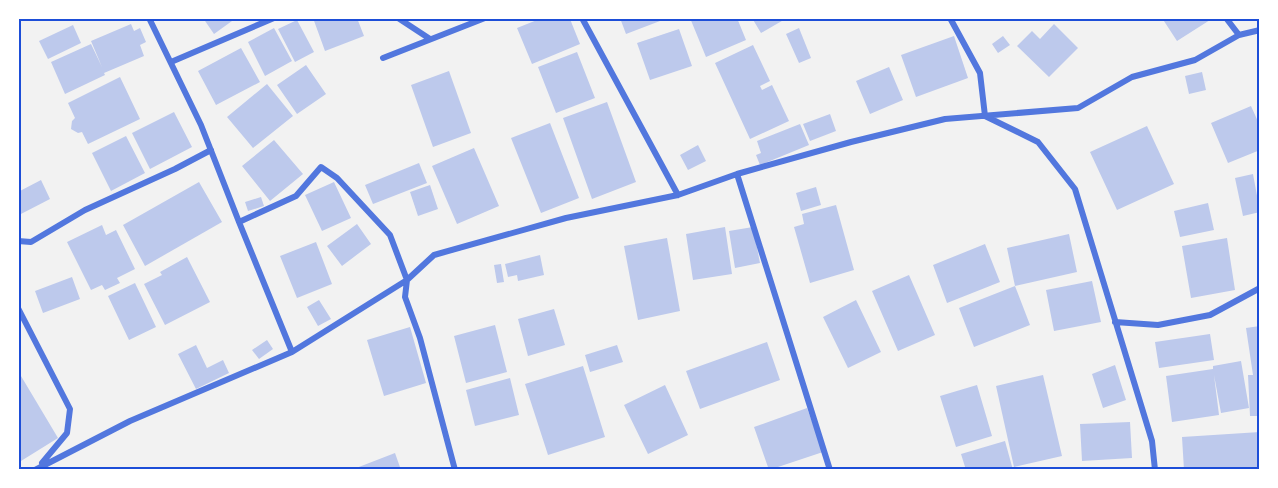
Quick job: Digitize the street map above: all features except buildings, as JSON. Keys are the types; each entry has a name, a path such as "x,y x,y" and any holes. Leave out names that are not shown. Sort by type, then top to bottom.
{"street":[{"path":"149,18 212,150 292,352"},
{"path":"171,62 274,18"},
{"path":"398,18 430,39"},
{"path":"383,58 485,18"},
{"path":"582,18 678,195"},
{"path":"950,18 980,73 985,116"},
{"path":"1226,18 1239,35"},
{"path":"38,468 130,421 292,352 407,280 434,255 566,218 678,195 737,174 945,119 1078,108 1132,77 1195,60 1239,35 1260,30"},
{"path":"985,116 1038,142 1075,189 1152,441 1155,470"},
{"path":"18,241 31,242 85,210 212,150"},
{"path":"239,222 296,196 321,167 337,178 390,235 407,280 405,297 420,338 455,470"},
{"path":"737,174 830,470"},
{"path":"1115,322 1158,325 1210,315 1260,288"},
{"path":"18,308 70,409 67,433 38,468"}]}
